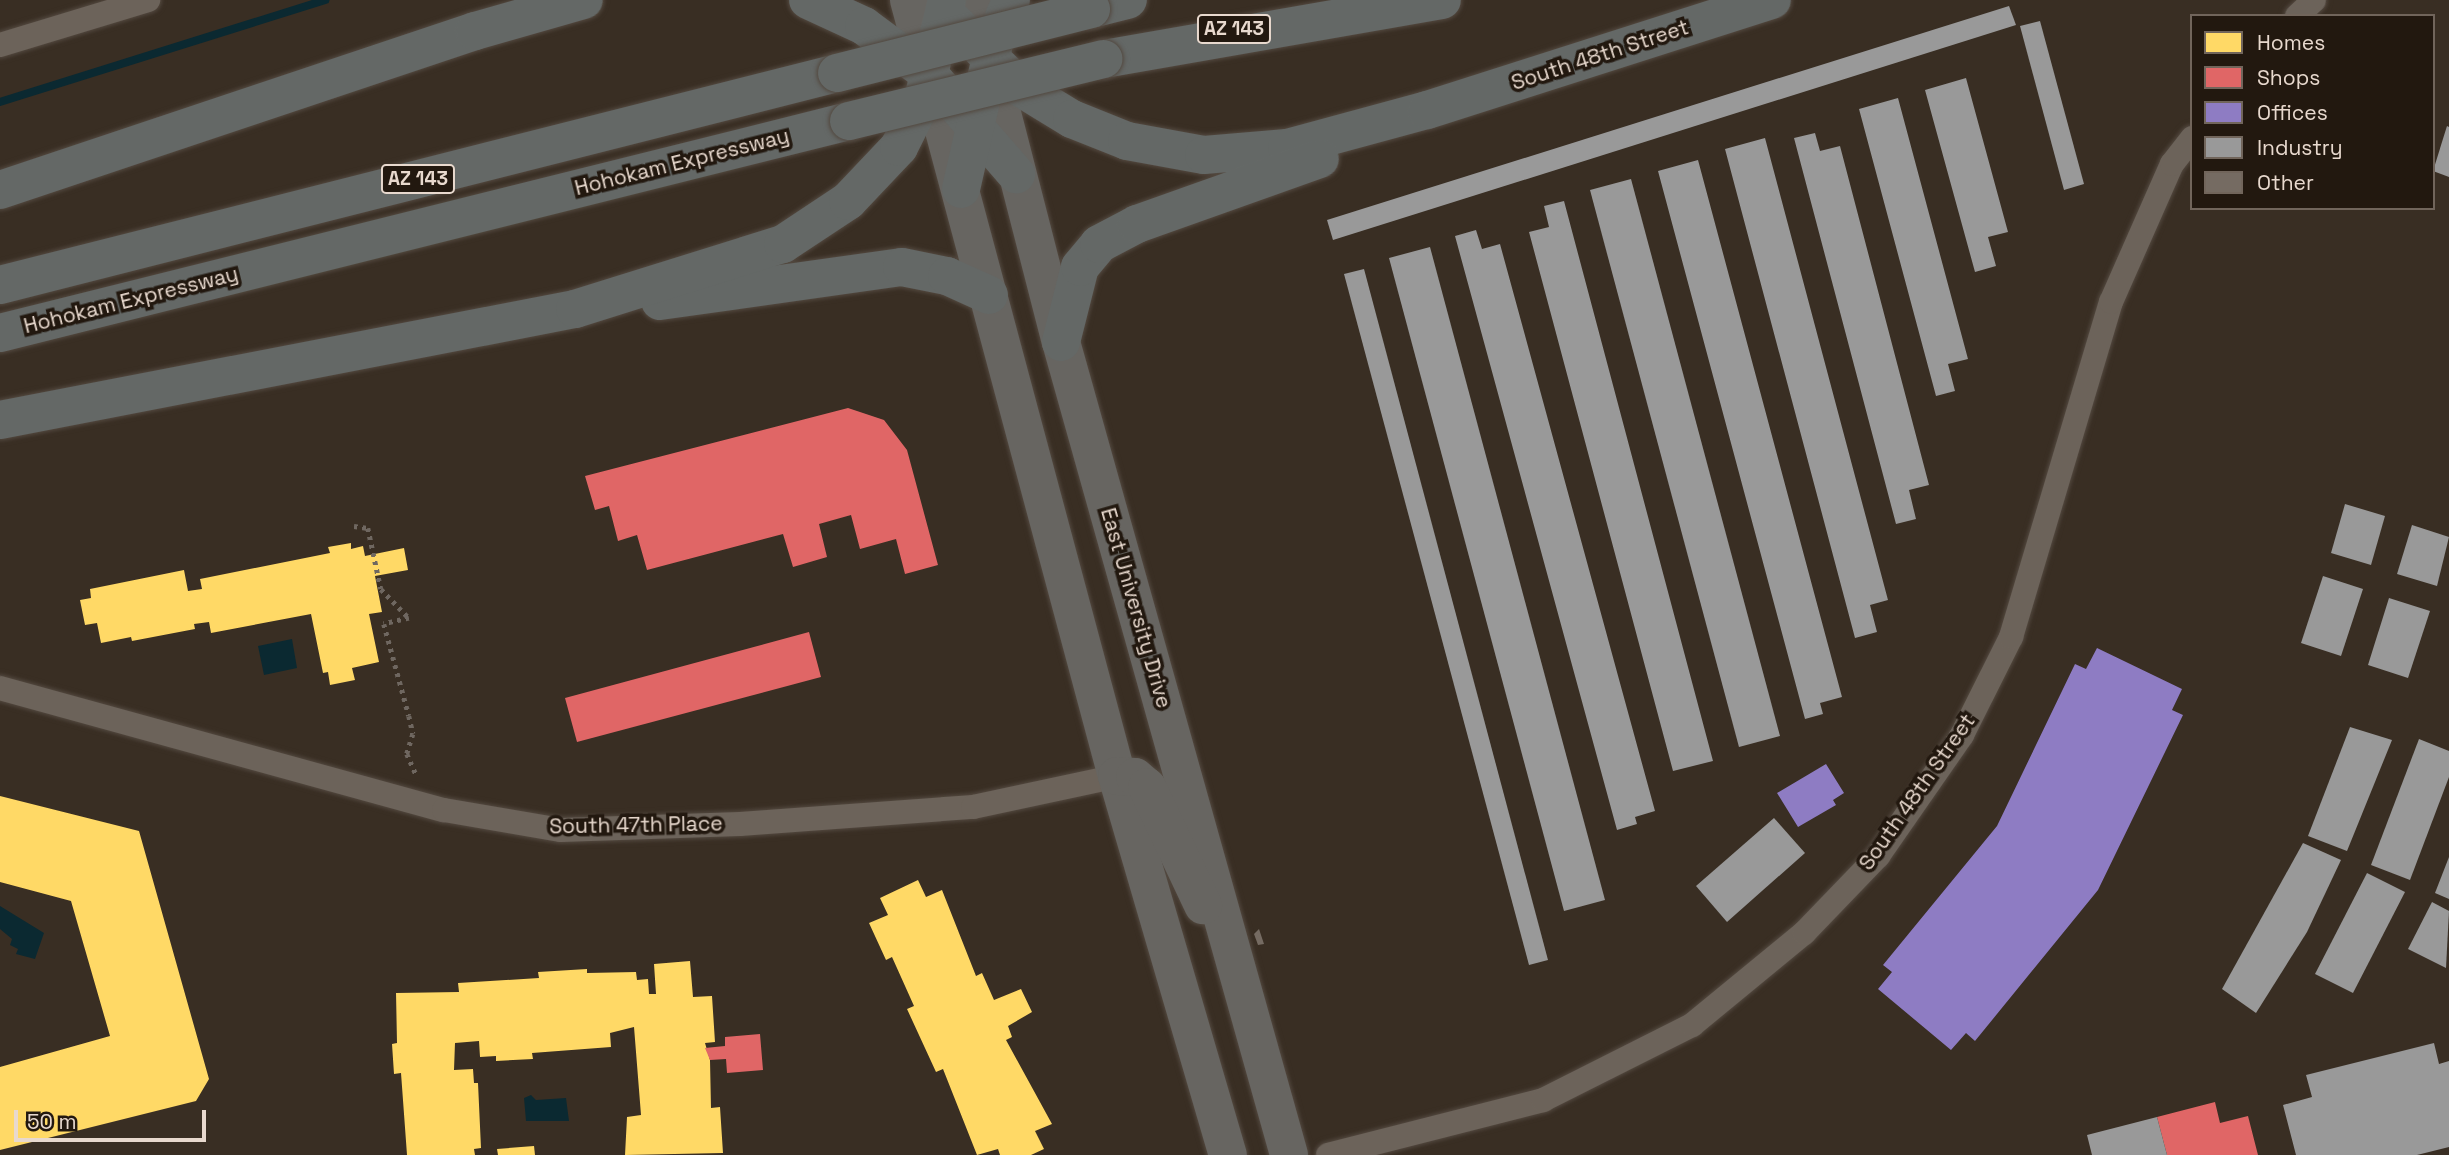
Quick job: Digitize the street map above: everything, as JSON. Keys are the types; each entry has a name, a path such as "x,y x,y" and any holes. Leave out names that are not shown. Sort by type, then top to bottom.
{"highway":[{"path":"475,30 539,0"},
{"path":"0,190 475,30 584,0"},
{"path":"808,0 864,26 929,74 1016,174"},
{"path":"961,189 989,61 1011,0"},
{"name":"AZ 143","path":"0,285 1128,0"},
{"name":"Hohokam Expressway","path":"0,332 849,121 1104,59 1365,0"},
{"path":"1104,59 1443,0"},
{"name":"South 48th Street","path":"1427,110 1772,0"},
{"path":"0,421 575,309 759,254 829,216 867,184 899,147 915,120 929,74 941,2"},
{"path":"941,2 989,61 1034,97 1099,131 1151,146 1204,155 1287,148 1427,110"},
{"path":"1061,342 1080,267 1110,237 1322,159 1427,110"},
{"path":"575,309 717,296 862,269 902,267 947,275 989,295"}],"main road":[{"name":"East University Drive","path":"989,61 1061,342 1244,985 1289,1155"},
{"path":"929,74 1117,776 1228,1155"},
{"path":"1117,776 1135,777 1147,787 1244,985"}],"street":[{"path":"0,45 148,0"},
{"path":"2299,14 2314,0"},
{"name":"South 48th Street","path":"1328,1155 1543,1100 1692,1025 1804,933 1878,856 1962,735 2011,637 2111,302 2172,164 2190,141"},
{"name":"South 47th Place","path":"0,688 444,810 561,830 740,824 973,807 1117,776"}],"path":[{"path":"354,526 368,528 381,589 409,618 384,624 413,734 407,754 416,774"}],"water":[{"path":"292,639 297,668 264,675 258,646"},
{"path":"0,906 44,933 35,959 16,954 18,949 10,945 12,939 0,929"},
{"path":"531,1095 536,1100 566,1098 569,1121 526,1121 524,1098"}],"building: Homes":[{"path":"351,543 351,549 363,546 365,556 404,548 408,570 375,576 382,612 369,614 379,662 352,668 355,680 330,685 328,672 323,673 311,614 211,633 209,622 194,624 195,629 132,641 131,637 101,643 97,623 85,625 80,600 91,598 90,589 184,570 188,591 202,589 200,579 330,553 328,547"},
{"path":"0,796 139,831 209,1079 196,1101 0,1150 0,1067 110,1036 71,901 0,882"},
{"path":"918,880 926,897 942,890 976,976 982,973 994,1000 1021,989 1032,1012 1008,1026 1012,1037 1006,1040 1052,1124 1035,1131 1044,1149 1031,1155 1000,1155 998,1149 977,1155 943,1069 936,1072 907,1009 914,1006 892,957 886,960 869,923 888,915 880,898"},
{"path":"690,961 693,997 712,996 715,1042 705,1043 710,1060 711,1108 720,1107 723,1153 625,1155 627,1117 641,1115 634,1027 610,1033 611,1047 532,1053 533,1059 496,1061 496,1056 480,1057 479,1041 455,1043 454,1070 473,1069 474,1083 478,1083 481,1148 474,1149 475,1155 407,1155 401,1073 394,1074 392,1044 397,1043 396,993 459,992 458,983 539,978 538,972 587,969 587,973 636,972 637,980 648,979 649,994 656,994 654,964"},
{"path":"534,1146 535,1155 498,1155 497,1149"}],"building: Shops":[{"path":"848,408 884,420 907,450 938,565 905,574 896,539 860,549 851,515 819,524 827,557 793,567 783,534 647,570 637,535 618,541 609,506 595,510 585,476"},
{"path":"809,632 821,677 577,742 565,698"},
{"path":"760,1034 763,1070 727,1073 726,1059 710,1060 705,1048 725,1046 725,1037"},
{"path":"2215,1102 2220,1123 2248,1116 2258,1155 2167,1155 2157,1117"}],"building: Offices":[{"path":"2097,648 2182,689 2172,710 2183,715 2098,890 1975,1041 1966,1033 1951,1050 1878,989 1892,972 1883,965 1997,826 2075,664 2086,669"},
{"path":"1826,764 1844,793 1833,800 1836,805 1798,827 1777,793"}],"building: Industry":[{"path":"2009,6 2016,25 1333,240 1327,220"},
{"path":"2040,21 2084,184 2064,190 2020,26"},
{"path":"1966,78 2008,232 1988,237 1996,266 1975,272 1925,90"},
{"path":"1898,98 1968,359 1948,364 1955,391 1936,396 1859,109"},
{"path":"2447,126 2449,177 2435,172"},
{"path":"1815,133 1820,151 1840,146 1929,485 1909,490 1916,519 1896,524 1794,138"},
{"path":"1765,138 1888,600 1870,605 1877,632 1855,638 1725,149"},
{"path":"1698,160 1842,697 1820,703 1823,714 1805,719 1658,171"},
{"path":"1631,179 1780,736 1739,747 1590,190"},
{"path":"1564,201 1713,761 1673,771 1529,232 1549,227 1544,206"},
{"path":"1476,230 1482,249 1500,244 1655,811 1635,817 1637,824 1617,830 1455,236"},
{"path":"1430,247 1605,900 1564,911 1389,258"},
{"path":"1364,269 1548,960 1529,965 1344,274"},
{"path":"2345,504 2385,516 2371,565 2331,553"},
{"path":"2412,525 2449,537 2437,586 2397,574"},
{"path":"2323,576 2363,589 2341,656 2301,643"},
{"path":"2389,598 2430,611 2408,678 2368,665"},
{"path":"2350,727 2392,740 2347,851 2308,836"},
{"path":"2419,739 2449,751 2449,777 2410,880 2371,865"},
{"path":"1774,818 1805,853 1727,922 1696,886"},
{"path":"2303,843 2341,860 2307,932 2256,1013 2222,989"},
{"path":"2449,857 2449,899 2435,893"},
{"path":"2367,873 2405,892 2353,993 2315,974"},
{"path":"2432,902 2449,911 2446,968 2408,949"},
{"path":"2434,1043 2439,1064 2449,1061 2449,1147 2417,1155 2296,1155 2283,1105 2312,1097 2306,1075"},
{"path":"2157,1117 2167,1155 2092,1155 2087,1135"}],"building: Other":[{"path":"1259,929 1264,944 1258,945 1254,934"}],"waterway":[{"path":"0,102 325,0"}]}
